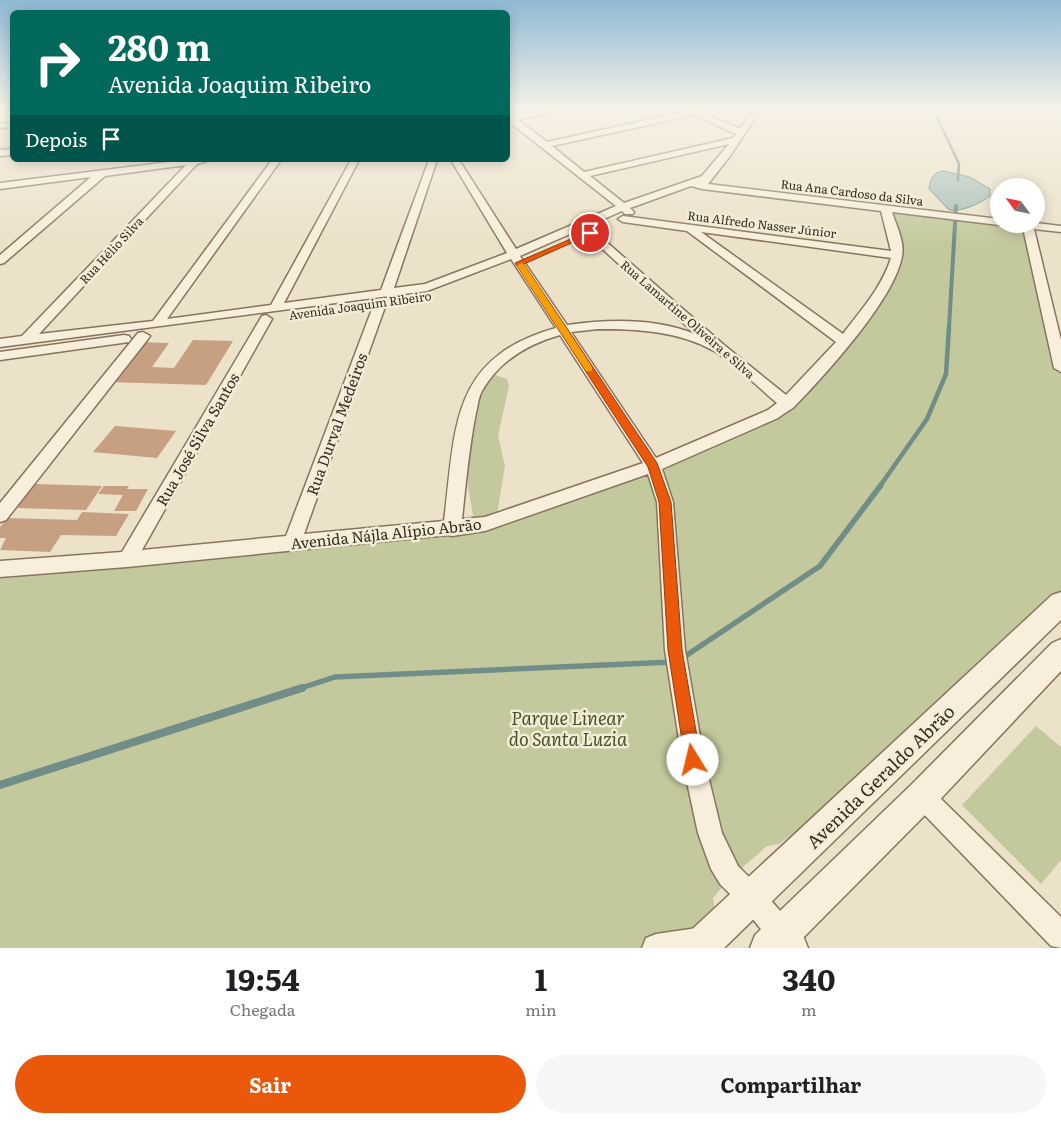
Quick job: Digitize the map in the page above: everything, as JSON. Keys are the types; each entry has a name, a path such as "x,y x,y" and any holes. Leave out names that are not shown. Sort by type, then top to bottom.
{"street":[{"path":"556,153 626,214"},
{"path":"583,175 670,153"},
{"path":"703,182 728,153"},
{"path":"1,186 101,174 141,164 181,162"},
{"name":"Rua Hélio Silva","path":"27,339 200,162"},
{"path":"157,324 276,162"},
{"name":"Rua José Silva Santos","path":"127,559 271,313 354,162"},
{"name":"Rua Durval Medeiros","path":"292,543 432,162"},
{"path":"456,162 653,466 665,502 675,650 679,676 693,760 710,833 720,860 729,875 752,898 781,943 1061,652"},
{"path":"0,262 101,174"},
{"name":"Rua Ana Cardoso da Silva","path":"690,182 703,182 886,210 990,221"},
{"name":"Avenida Joaquim Ribeiro","path":"517,258 590,233 626,214 641,199 690,182"},
{"name":"Avenida Joaquim Ribeiro","path":"0,343 157,324 271,313 383,298 442,293 517,258 649,206 703,182"},
{"path":"886,210 898,255"},
{"name":"Rua Alfredo Nasser Júnior","path":"626,214 690,229 898,255"},
{"path":"1045,227 1061,229"},
{"path":"690,229 844,341"},
{"name":"Rua Lamartine Oliveira e Silva","path":"590,233 719,348 788,404"},
{"path":"1030,233 1061,368"},
{"name":"Avenida Nájla Alípio Abrão","path":"0,568 127,559 452,529 485,524 653,466 772,414 788,404 844,341 889,279 898,255"},
{"name":"Avenida Joaquim Ribeiro","path":"3,358 271,313"},
{"path":"452,529 464,433 474,391 492,364 524,343 564,330 604,323 642,326 683,334 719,348"},
{"path":"0,515 142,336"},
{"name":"Avenida Geraldo Abrão","path":"702,944 1061,603"},
{"path":"922,796 1061,936"},
{"path":"656,948 702,944"}],"green space":[{"name":"Parque Linear do Santa Luzia","path":"886,210 990,221 990,233 1030,233 1061,368 1061,599 822,812 779,844 767,846 727,881 713,898 717,924 708,948 0,948 0,569 475,525 468,487 468,426 487,378 492,374 507,379 509,386 498,436 505,466 496,520 772,414 844,341 897,255"},
{"path":"1036,726 1061,747 1061,860 1041,884 962,805"}],"water":[{"path":"943,171 970,177 990,189 990,196 970,207 949,210 929,189 933,177"}],"building":[{"path":"193,340 233,341 206,385 109,382 139,342 169,343 152,367 174,368"},
{"path":"115,426 176,431 157,458 93,452"},
{"path":"35,484 102,486 86,510 17,508"},
{"path":"104,486 129,486 127,489 148,489 136,511 114,511 123,495 98,494"},
{"path":"82,512 129,514 116,536 61,535 50,552 0,550 6,538 0,538 0,527 7,518 77,520"}],"waterway":[{"path":"954,153 959,164 958,180"},
{"path":"949,328 956,206"},
{"path":"880,486 927,419 946,374 949,327"},
{"path":"681,659 820,566 881,485"},
{"path":"298,689 335,677 673,662"},
{"path":"0,785 302,688"}],"slow traffic":[{"path":"521,266 589,369"}],"route":[{"path":"590,233 519,263 653,466 659,482 665,502 675,650 693,760"}]}
